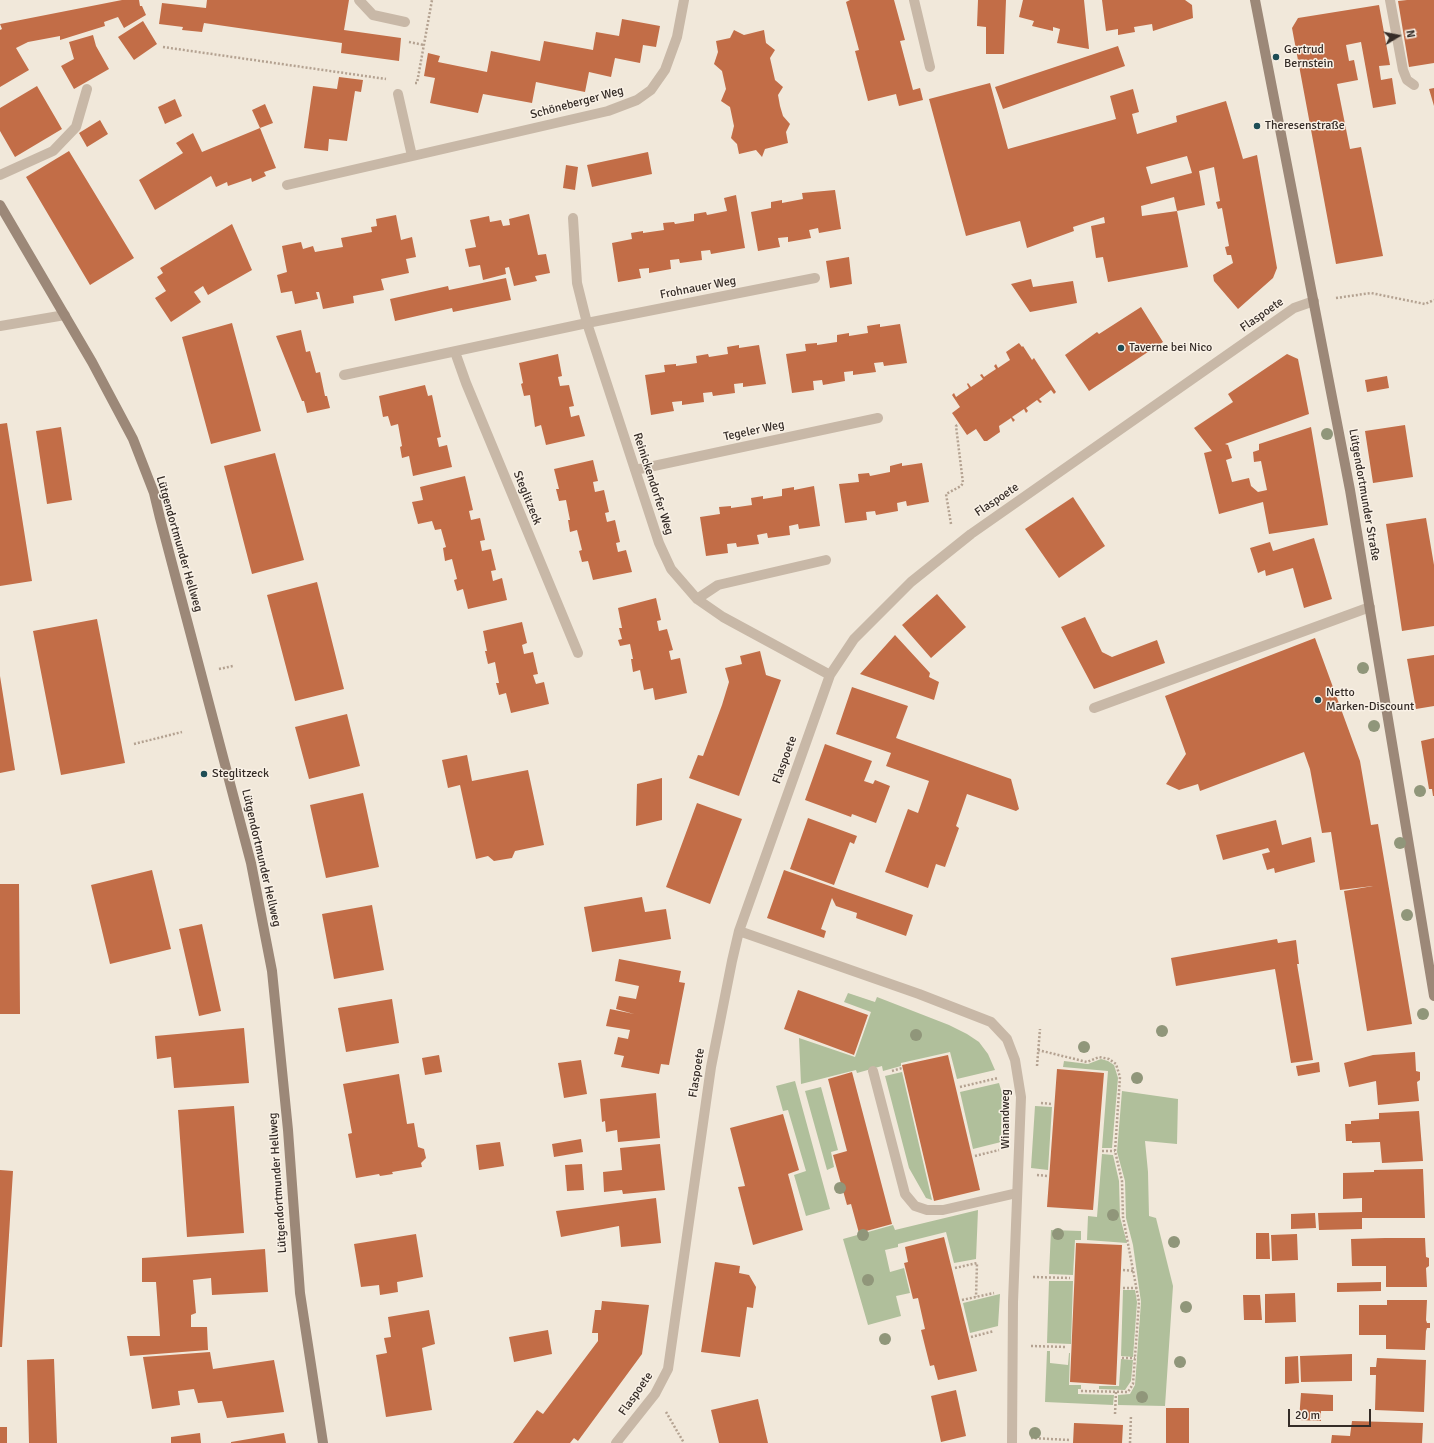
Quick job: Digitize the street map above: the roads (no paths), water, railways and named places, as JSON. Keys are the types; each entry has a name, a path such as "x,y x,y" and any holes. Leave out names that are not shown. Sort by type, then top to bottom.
{"main road":[{"name":"Lütgendortmunder Straße","path":"1256,0 1314,302 1370,607 1434,996"},
{"name":"Lütgendortmunder Hellweg","path":"0,205 65,315 133,439 154,494 250,863 272,971 288,1130 300,1293 323,1443"}],"street":[{"path":"359,0 373,15 405,22"},
{"name":"Schöneberger Weg","path":"287,184 608,111 637,100 651,90 665,70 677,37 684,0"},
{"path":"914,0 930,67"},
{"path":"1390,0 1403,70 1407,80 1414,85"},
{"path":"0,175 53,151 76,127 87,89"},
{"path":"398,94 412,156"},
{"name":"Reinickendorfer Weg","path":"573,218 577,283 587,323 659,543 671,569 697,599 723,617 830,675"},
{"name":"Frohnauer Weg","path":"587,323 815,278"},
{"name":"Flaspoete","path":"616,1443 654,1394 668,1369 672,1353 710,1068 739,931 830,675 854,639 910,582 955,546 1294,308 1314,302"},
{"path":"0,326 65,315"},
{"path":"344,375 587,323"},
{"name":"Steglitzeck","path":"455,352 469,390 578,653"},
{"name":"Tegeler Weg","path":"635,470 878,418"},
{"path":"697,599 718,585 826,560"},
{"path":"1094,708 1370,607"},
{"name":"Winandweg","path":"739,931 920,994 990,1022 1007,1039 1015,1060 1021,1097 1014,1276 1012,1440"},
{"path":"873,1071 905,1194 914,1206 927,1210 942,1210 1017,1194"}],"place":[{"name":"Gertrud Bernstein","path":"1276,57"},
{"name":"Theresenstraße","path":"1257,126"},
{"name":"Taverne bei Nico","path":"1121,348"},
{"name":"Netto Marken-Discount","path":"1318,700"},
{"name":"Steglitzeck","path":"204,774"}]}
